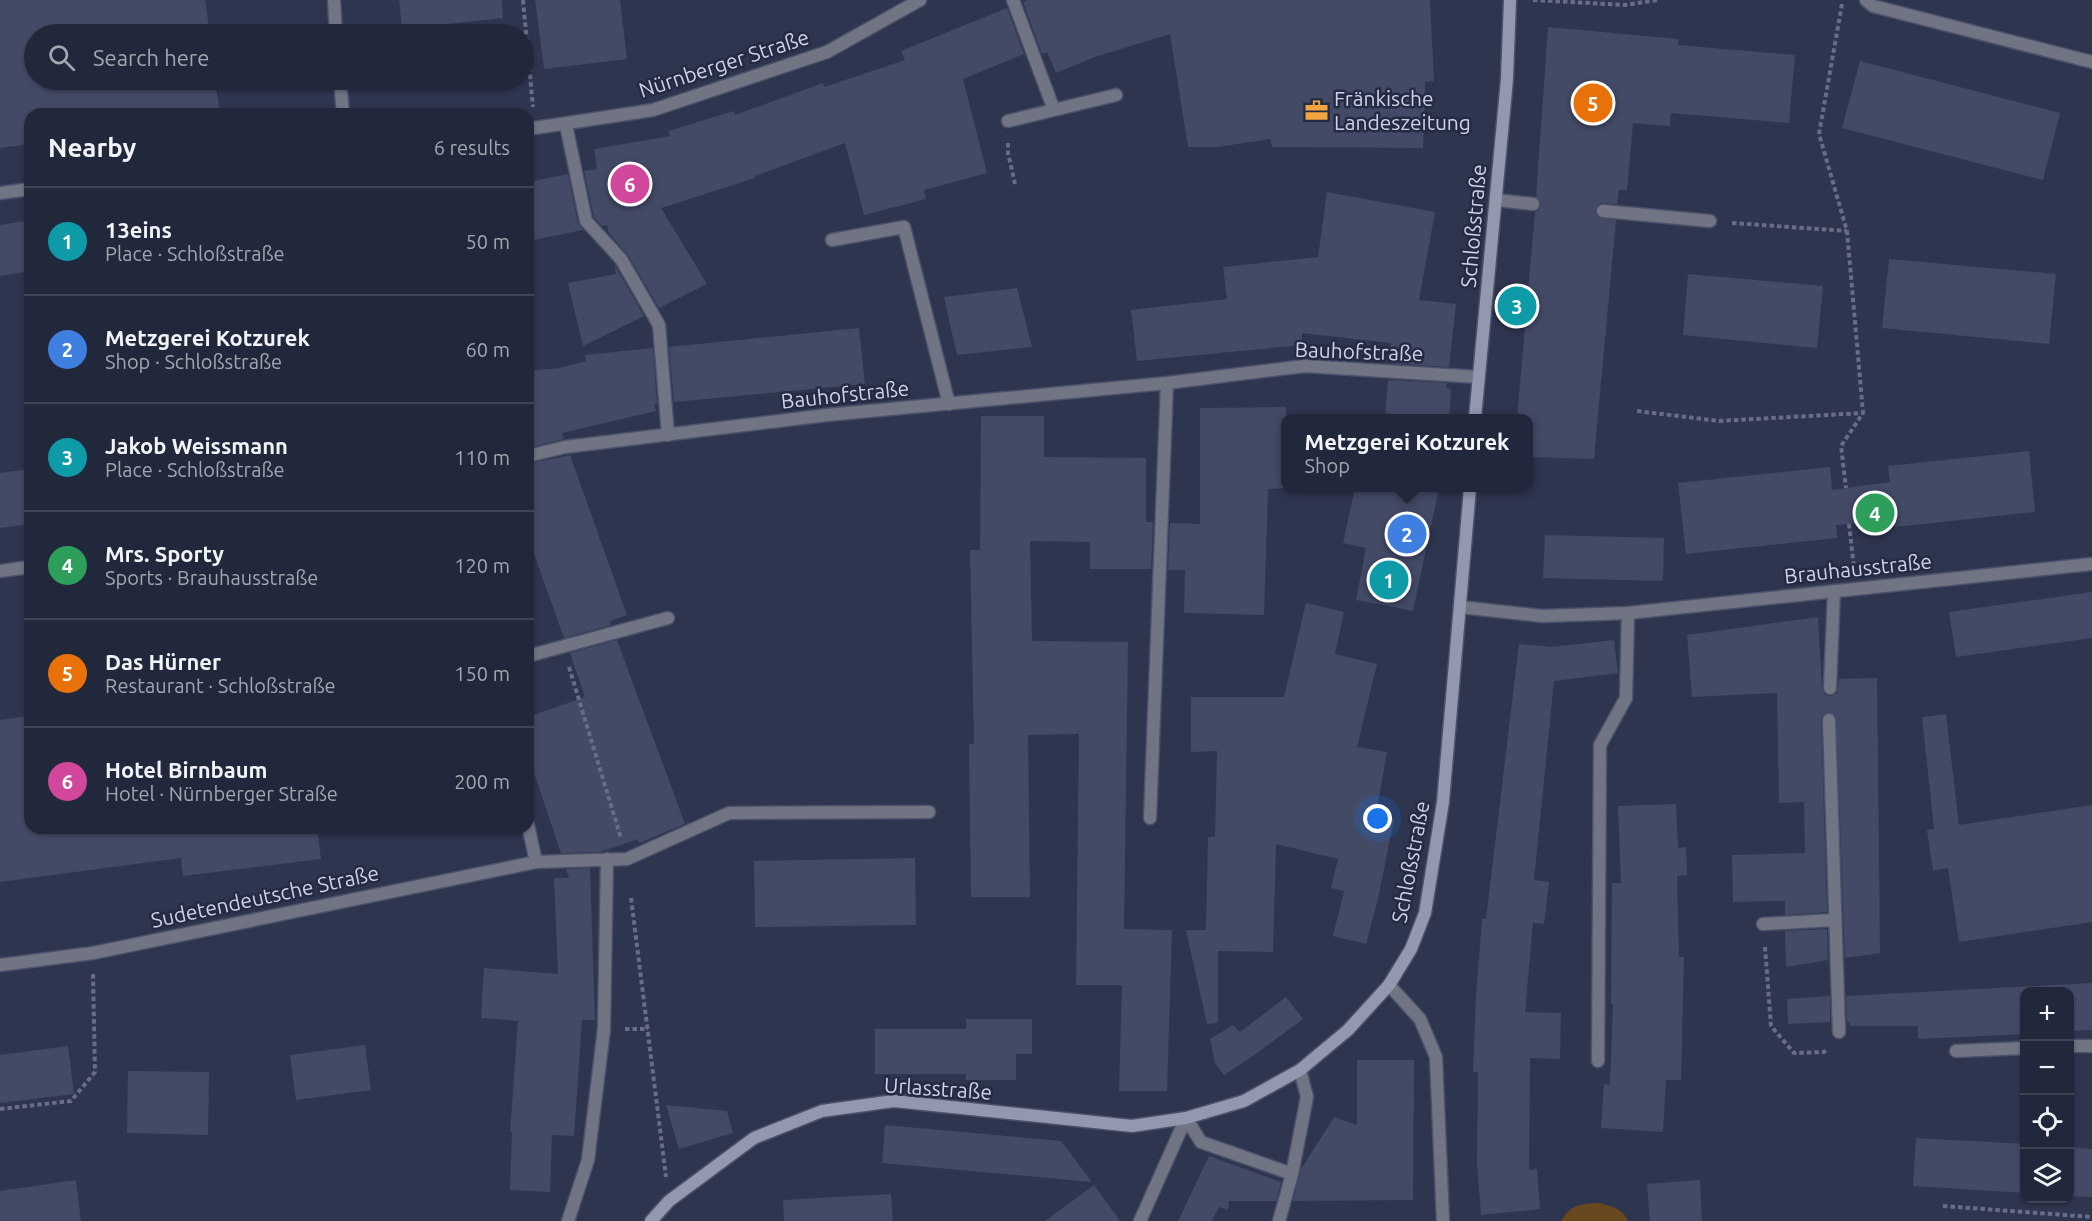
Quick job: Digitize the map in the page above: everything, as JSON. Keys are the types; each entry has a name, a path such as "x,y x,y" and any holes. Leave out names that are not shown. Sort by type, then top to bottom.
{"street":[{"path":"334,0 335,24"},
{"name":"Nürnberger Straße","path":"534,129 653,110 827,52 920,0"},
{"path":"1013,0 1054,110"},
{"name":"Schloßstraße","path":"1475,414 1507,79 1509,0"},
{"path":"1866,0 1873,6 2092,62"},
{"path":"341,90 342,108"},
{"path":"1008,121 1116,95"},
{"path":"566,125 586,221 621,259 659,325 668,435"},
{"path":"0,193 24,190"},
{"path":"1496,200 1533,204"},
{"path":"1603,211 1710,221"},
{"path":"832,240 904,227 949,404"},
{"name":"Bauhofstraße","path":"534,455 565,447 827,415 1167,382 1305,366 1478,377"},
{"path":"1150,818 1167,382"},
{"name":"Schloßstraße","path":"1389,985 1411,950 1425,913 1443,802 1470,492"},
{"name":"Brauhausstraße","path":"1460,607 1542,616 1628,613 2092,564"},
{"path":"0,571 24,568"},
{"path":"1830,688 1834,591"},
{"path":"1598,1061 1600,745 1626,699 1628,613"},
{"path":"534,654 668,618"},
{"path":"1829,720 1839,1032"},
{"path":"627,859 729,813 929,812"},
{"path":"530,834 536,862"},
{"path":"568,1221 588,1160 604,1029 607,859"},
{"name":"Sudetendeutsche Straße","path":"0,965 93,953 536,862 627,859"},
{"path":"1764,924 1834,920"},
{"path":"1389,985 1420,1019 1436,1057 1443,1221"},
{"name":"Urlasstraße","path":"651,1221 669,1201 754,1138 822,1111 894,1101 1132,1126 1186,1118 1244,1101 1300,1070 1348,1030 1389,985"},
{"path":"2074,1046 2092,1046"},
{"path":"1956,1051 2020,1048"},
{"path":"1279,1221 1292,1174 1307,1097 1300,1070"},
{"path":"1186,1118 1201,1142 1292,1174"},
{"path":"1140,1221 1186,1118"}],"path":[{"path":"524,0 525,24"},
{"path":"1533,0 1624,5 1657,0"},
{"path":"1843,0 1819,134 1847,231 1863,413 1841,446 1845,488"},
{"path":"530,90 531,108"},
{"path":"1008,153 1015,184"},
{"path":"1710,221 1847,231"},
{"path":"1637,411 1719,421 1863,413"},
{"path":"1849,524 1856,589"},
{"path":"563,646 627,859 669,1201"},
{"path":"1764,924 1771,1026 1794,1053 1824,1052 1839,1032"},
{"path":"0,1109 71,1101 94,1072 93,953"},
{"path":"1943,1206 2092,1217"}],"shaded area":[{"path":"1599,1203 1620,1210 1628,1221 1561,1221 1569,1211 1577,1206"}],"building":[{"path":"0,0 205,0 209,24 24,24 24,90 216,90 219,108 24,108 24,145 0,148"},
{"path":"399,0 502,0 503,18 448,24 401,24"},
{"path":"535,0 620,0 627,59 544,69"},
{"name":"Fränkische Landeszeitung","path":"1028,0 1430,0 1434,81 1425,82 1423,148 1272,147 1270,139 1217,147 1188,147 1170,34 1095,57 1056,73 1047,52 1042,54 1023,2"},
{"path":"1007,8 1024,54 963,79 987,173 924,190 926,199 864,215 845,143 755,176 755,178 661,208 707,284 659,308 628,255 609,233 607,225 602,226 594,217 584,171 597,169 594,149 670,136 668,131 734,111 735,115 823,83 824,87 905,60 901,51"},
{"path":"1548,27 1678,39 1678,45 1795,55 1789,123 1671,113 1670,126 1633,123 1627,190 1619,190 1617,204 1600,203 1595,210 1599,218 1616,220 1594,459 1533,457 1533,414 1517,414 1535,212 1541,204 1536,197"},
{"path":"1860,61 2060,113 2043,180 1842,128"},
{"path":"568,174 578,223 583,230 534,240 534,181"},
{"path":"1327,192 1435,212 1419,300 1456,304 1449,367 1390,363 1391,343 1302,333 1302,345 1137,361 1131,310 1227,299 1223,267 1318,257"},
{"path":"24,221 24,272 0,276 0,225"},
{"path":"1889,259 2056,274 2049,344 1882,328"},
{"path":"614,264 644,316 583,346 568,283 616,274"},
{"path":"1688,274 1823,286 1817,348 1683,335"},
{"path":"1017,288 1032,347 957,355 944,297"},
{"path":"859,328 865,384 674,402 669,347"},
{"path":"653,348 656,411 562,433 564,439 534,446 534,370 560,368 586,361 585,355"},
{"path":"1388,380 1447,383 1446,388 1451,389 1449,414 1385,414"},
{"path":"1286,407 1286,414 1281,414 1281,488 1268,489 1264,615 1184,613 1185,570 1168,570 1170,523 1200,524 1200,408"},
{"path":"981,416 1044,416 1044,457 1146,458 1146,522 1153,522 1151,569 1090,569 1090,542 1030,541 1032,641 1128,642 1124,929 1172,930 1167,1091 1119,1091 1122,985 1076,985 1079,734 1028,735 1030,897 971,897 969,744 974,744 970,550 980,550"},
{"path":"2029,451 2035,512 1895,527 1894,520 1836,525 1837,538 1686,554 1678,483 1830,467 1832,490 1890,482 1888,466"},
{"path":"570,455 627,615 610,621 611,625 564,638 534,554 534,463"},
{"path":"24,470 24,525 0,528 0,473"},
{"path":"1354,492 1438,492 1413,611 1356,600 1366,548 1343,543"},
{"path":"1545,535 1664,538 1663,581 1543,578"},
{"path":"2092,592 2092,638 1956,657 1949,612"},
{"path":"1306,603 1344,612 1335,654 1377,664 1357,747 1387,752 1376,815 1394,819 1378,899 1366,944 1333,936 1344,891 1331,888 1338,859 1276,844 1273,952 1218,951 1218,1023 1207,1024 1186,930 1206,930 1208,837 1215,837 1217,751 1191,752 1191,697 1284,697"},
{"path":"1818,617 1822,688 1825,695 1830,696 1837,693 1839,679 1877,678 1880,953 1845,958 1836,716 1828,712 1822,716 1821,720 1827,912 1785,915 1785,901 1733,902 1732,855 1805,853 1804,802 1779,803 1777,693 1692,697 1687,635"},
{"path":"617,640 685,824 639,843 638,839 600,852 561,853 534,773 534,715 585,697 570,653"},
{"path":"1614,640 1618,673 1554,681 1534,880 1549,882 1544,924 1533,923 1525,1012 1561,1013 1560,1059 1530,1058 1529,1170 1537,1169 1540,1209 1481,1215 1477,1165 1478,1072 1473,1072 1476,996 1482,919 1486,919 1519,644 1551,647"},
{"path":"1946,714 1959,825 2092,805 2092,922 1959,942 1948,868 1933,871 1927,830 1934,829 1922,717"},
{"path":"24,717 24,834 318,834 321,859 183,876 181,858 0,882 0,720"},
{"path":"1676,804 1678,848 1686,847 1687,875 1677,876 1679,957 1684,957 1681,1080 1666,1080 1663,1132 1601,1128 1604,1084 1610,1085 1613,1004 1611,1004 1612,883 1621,883 1618,806"},
{"path":"915,858 916,925 755,927 754,861"},
{"path":"590,868 595,1020 582,1020 574,1136 552,1135 550,1192 510,1190 512,1132 510,1132 518,1021 481,1018 484,968 558,974 554,878 569,878 566,869"},
{"path":"1827,929 1828,960 1786,967 1785,931"},
{"path":"2092,983 2092,1030 2074,1031 2074,987 2020,987 2020,1034 1918,1039 1918,1026 1850,1026 1850,1022 1847,1022 1846,996"},
{"path":"1830,996 1830,1022 1788,1024 1787,999"},
{"path":"1286,997 1303,1019 1224,1075 1215,1063 1210,1039 1233,1025 1240,1032"},
{"path":"966,1019 1032,1019 1032,1054 1016,1054 1016,1080 966,1080 966,1074 875,1074 875,1029 966,1029"},
{"path":"365,1045 371,1090 296,1100 290,1055"},
{"path":"68,1046 74,1094 0,1103 0,1055"},
{"path":"1357,1060 1414,1060 1413,1200 1293,1201 1301,1169 1334,1117 1357,1125"},
{"path":"128,1071 209,1072 208,1135 127,1133"},
{"path":"666,1105 727,1111 733,1133 679,1149"},
{"path":"885,1125 1061,1141 1092,1182 882,1163"},
{"path":"1916,1138 2020,1144 2020,1193 1913,1186"},
{"path":"2074,1147 2092,1149 2092,1197 2074,1196"},
{"path":"1209,1156 1281,1182 1276,1201 1229,1201 1228,1210 1219,1207 1212,1221 1178,1221"},
{"path":"76,1180 81,1221 0,1221 0,1191"},
{"path":"1700,1180 1702,1221 1650,1221 1647,1184"},
{"path":"1094,1185 1120,1221 1045,1221"},
{"path":"891,1194 893,1221 784,1221 783,1200"}],"place":[{"name":"Das Hürner","path":"1593,103"},
{"name":"Fränkische Landeszeitung","path":"1316,111"},
{"name":"Hotel Birnbaum","path":"630,184"},
{"name":"Jakob Weissmann","path":"1517,306"},
{"name":"Mrs. Sporty","path":"1875,513"},
{"name":"Metzgerei Kotzurek","path":"1407,534"},
{"name":"13eins","path":"1389,580"}]}
